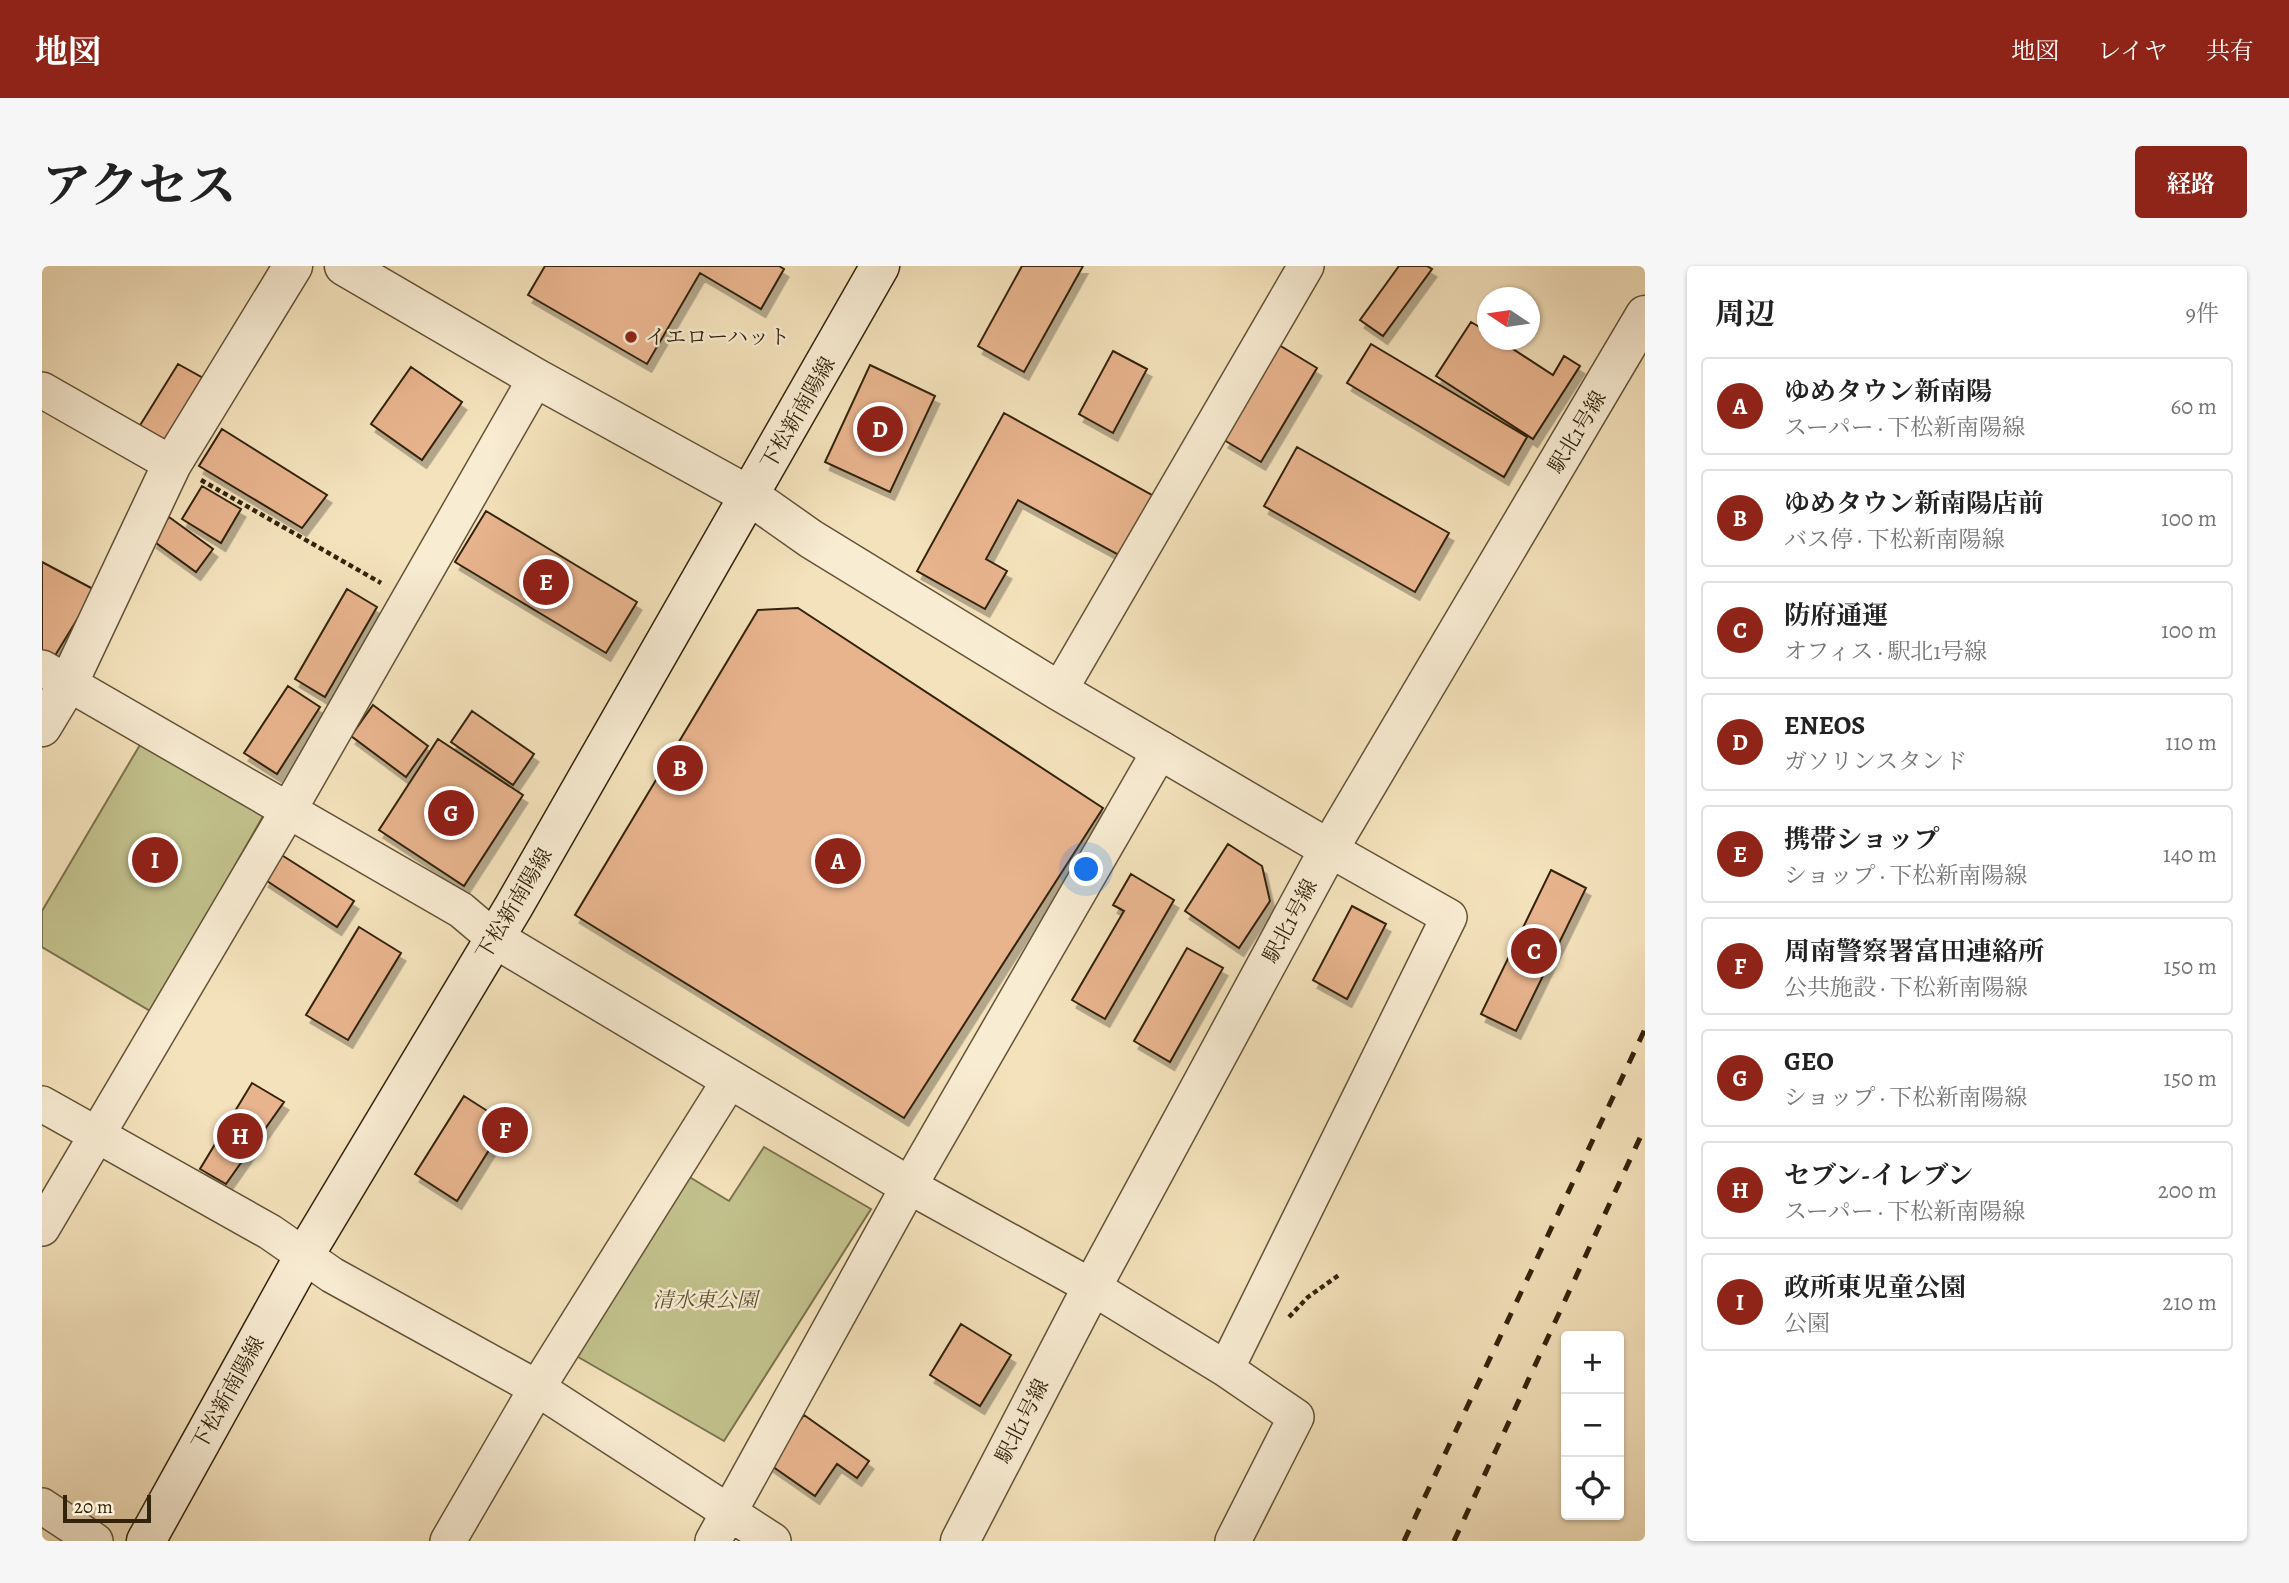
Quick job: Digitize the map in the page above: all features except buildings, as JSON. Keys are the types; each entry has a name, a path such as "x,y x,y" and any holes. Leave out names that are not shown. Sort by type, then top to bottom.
{"street":[{"path":"42,727 55,676 172,464 293,266"},
{"name":"下松新南陽線","path":"146,1541 304,1256 494,938 880,266"},
{"path":"1059,691 1306,266"},
{"path":"352,268 536,378 750,496 811,539 1059,691 1449,917 1226,1369"},
{"name":"駅北1号線","path":"960,1541 1092,1287 1329,849 1645,315"},
{"path":"42,1228 288,811 536,378"},
{"path":"42,390 172,464"},
{"path":"55,676 461,910 494,938 909,1186 1092,1287 1226,1369 1296,1417 1233,1541"},
{"path":"721,1528 909,1186 1161,749"},
{"path":"447,1541 537,1388 730,1080"},
{"path":"42,1104 270,1232 332,1275 537,1388 721,1528 773,1541"},
{"path":"42,1506 94,1541"}],"path":[{"path":"172,464 409,599"},
{"path":"1286,1320 1308,1297 1339,1275"}],"green space":[{"path":"144,738 267,809 152,1012 42,947 42,911"},
{"name":"清水東公園","path":"764,1147 871,1209 724,1441 566,1350 678,1170 729,1201"}],"railway":[{"path":"1404,1541 1645,1029"},
{"path":"1454,1541 1645,1127"}],"place":[{"name":"イエローハット","path":"631,337"},
{"name":"ENEOS","path":"880,429"},
{"name":"携帯ショップ","path":"546,582"},
{"name":"ゆめタウン新南陽店前","path":"680,768"},
{"name":"GEO","path":"451,813"},
{"name":"政所東児童公園","path":"155,860"},
{"name":"ゆめタウン新南陽","path":"838,861"},
{"name":"防府通運","path":"1534,951"},
{"name":"周南警察署富田連絡所","path":"505,1130"},
{"name":"セブン-イレブン","path":"240,1136"}]}
